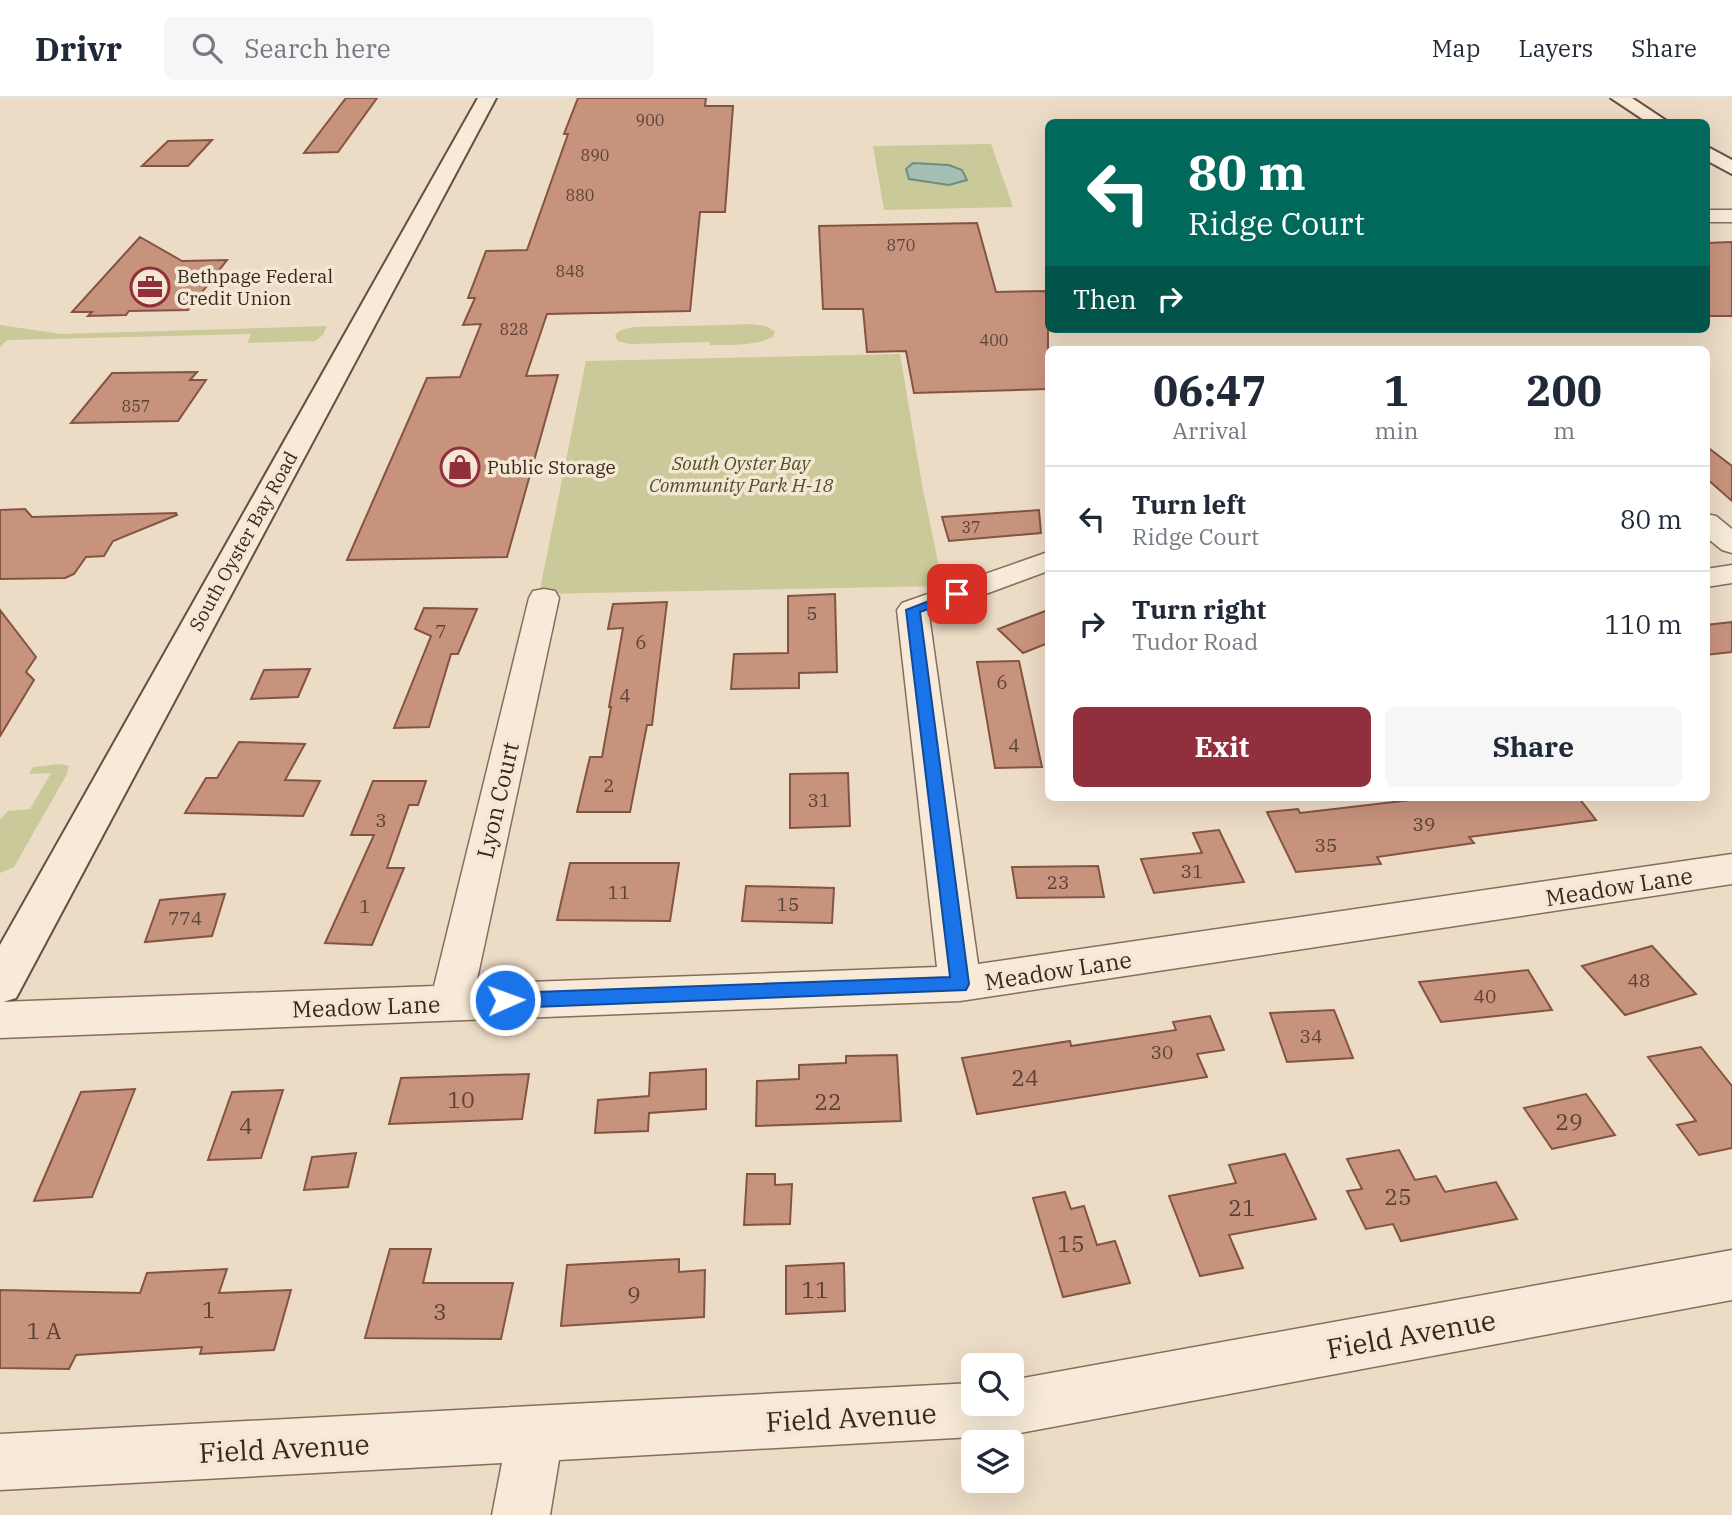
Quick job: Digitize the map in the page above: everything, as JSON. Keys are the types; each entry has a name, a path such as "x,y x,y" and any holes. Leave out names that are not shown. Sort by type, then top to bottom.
{"main road":[{"name":"South Oyster Bay Road","path":"0,985 486,98"},
{"path":"1620,98 1654,119"},
{"path":"1710,154 1732,168"}],"street":[{"path":"1710,216 1732,216"},
{"path":"1710,525 1732,544"},
{"path":"960,984 913,610 1045,562"},
{"path":"1710,577 1732,574"},
{"name":"Lyon Court","path":"451,1002 544,598"},
{"name":"Meadow Lane","path":"0,1020 960,984 1732,869"},
{"name":"Field Avenue","path":"0,1462 1010,1408 1732,1275"},
{"path":"521,1515 535,1435"}],"green space":[{"path":"991,144 1013,207 884,210 873,146"},
{"path":"746,324 765,326 775,332 773,337 758,342 726,345 710,345 710,342 630,344 618,341 615,335 621,330 633,327"},
{"path":"0,325 61,334 327,326 323,335 315,341 247,343 251,334 7,340 0,347"},
{"name":"South Oyster Bay Community Park H-18","path":"900,354 922,485 943,586 539,594 586,361"},
{"path":"60,764 69,766 67,774 14,867 0,873 0,820 8,811 30,809 51,773 29,774 33,767"}],"shaded area":[{"path":"913,163 949,165 962,170 967,180 949,185 909,179 906,169"}],"building":[{"path":"346,98 377,98 338,152 304,153"},
{"path":"578,98 706,98 705,106 733,106 725,212 700,212 690,311 547,314 526,376 558,375 507,557 347,560 427,378 460,377 481,324 463,325 475,298 468,298 486,251 527,250"},
{"path":"212,140 188,166 142,166 168,141"},
{"path":"977,223 996,292 1045,291 1045,333 1048,333 1048,346 1045,346 1045,389 914,393 906,351 867,352 863,309 823,309 819,226"},
{"name":"Bethpage Federal Credit Union","path":"140,237 182,261 227,260 188,310 129,311 126,315 88,316 92,312 72,312"},
{"path":"1732,242 1732,316 1710,316 1710,243"},
{"path":"197,372 190,380 206,380 178,421 71,423 112,373"},
{"path":"1710,449 1732,466 1732,501 1710,482"},
{"path":"25,509 32,517 177,515 113,541 104,556 86,557 74,574 65,578 0,579 0,510"},
{"path":"1039,510 1041,533 949,541 942,517"},
{"path":"835,594 837,672 799,673 799,688 731,689 734,654 788,653 788,596"},
{"path":"667,602 652,725 647,725 630,812 577,812 590,757 602,757 611,707 623,628 608,629 613,604"},
{"path":"424,608 477,609 458,654 451,654 429,727 394,728 431,636 415,629"},
{"path":"0,610 36,657 26,672 34,680 0,736"},
{"path":"1045,611 1045,644 1023,653 998,629"},
{"path":"1732,622 1732,652 1710,655 1710,625"},
{"path":"1019,661 1042,767 995,768 977,662"},
{"path":"310,669 298,697 251,699 264,670"},
{"path":"239,742 305,744 285,780 320,781 303,816 185,813 206,778 217,778"},
{"path":"848,773 850,826 790,828 790,774"},
{"path":"373,781 426,781 418,805 409,805 387,868 404,868 372,945 325,943 374,835 351,835"},
{"path":"1402,801 1581,801 1596,820 1469,837 1474,843 1377,857 1381,864 1296,872 1267,812 1298,809 1300,813"},
{"path":"1219,830 1244,882 1154,893 1141,859 1202,853 1193,833"},
{"path":"570,863 679,863 670,921 557,920"},
{"path":"1098,866 1104,897 1017,898 1012,867"},
{"path":"746,886 834,888 832,923 742,921"},
{"path":"225,894 212,936 145,942 160,900"},
{"path":"1652,946 1696,994 1625,1015 1582,966"},
{"path":"1528,970 1552,1010 1441,1022 1419,982"},
{"path":"1334,1010 1353,1058 1287,1062 1270,1013"},
{"path":"1210,1016 1224,1050 1197,1054 1207,1077 977,1114 962,1058 1070,1041 1071,1046 1176,1030 1173,1022"},
{"path":"1701,1047 1732,1086 1732,1148 1699,1155 1677,1125 1696,1121 1648,1057"},
{"path":"897,1055 901,1121 756,1126 757,1081 799,1079 799,1065 846,1063 846,1056"},
{"path":"706,1069 706,1109 649,1113 648,1131 595,1133 598,1100 649,1096 650,1073"},
{"path":"529,1074 522,1119 389,1124 401,1078"},
{"path":"135,1089 92,1197 34,1201 81,1092"},
{"path":"283,1090 261,1158 208,1160 232,1092"},
{"path":"1586,1094 1615,1135 1552,1149 1524,1108"},
{"path":"1399,1150 1415,1180 1436,1176 1445,1192 1496,1182 1517,1219 1401,1241 1393,1224 1366,1229 1347,1191 1362,1189 1347,1159"},
{"path":"356,1153 348,1187 304,1190 312,1157"},
{"path":"1285,1154 1316,1219 1229,1235 1243,1268 1200,1276 1169,1196 1236,1183 1229,1165"},
{"path":"747,1174 775,1174 775,1185 792,1184 790,1224 744,1225"},
{"path":"1065,1192 1071,1209 1084,1206 1097,1245 1115,1241 1130,1283 1063,1297 1033,1198"},
{"path":"390,1249 431,1249 423,1283 513,1283 501,1339 365,1338"},
{"path":"679,1259 679,1272 705,1270 704,1317 561,1326 567,1265"},
{"path":"844,1263 845,1311 786,1314 786,1266"},
{"path":"227,1269 219,1293 291,1290 274,1350 200,1354 202,1347 76,1355 69,1369 0,1368 0,1290 140,1293 147,1273"}],"place":[{"name":"Bethpage Federal Credit Union","path":"150,287"},
{"name":"Public Storage","path":"460,467"}],"route":[{"path":"505,1000 960,984 913,610 957,594"}]}
